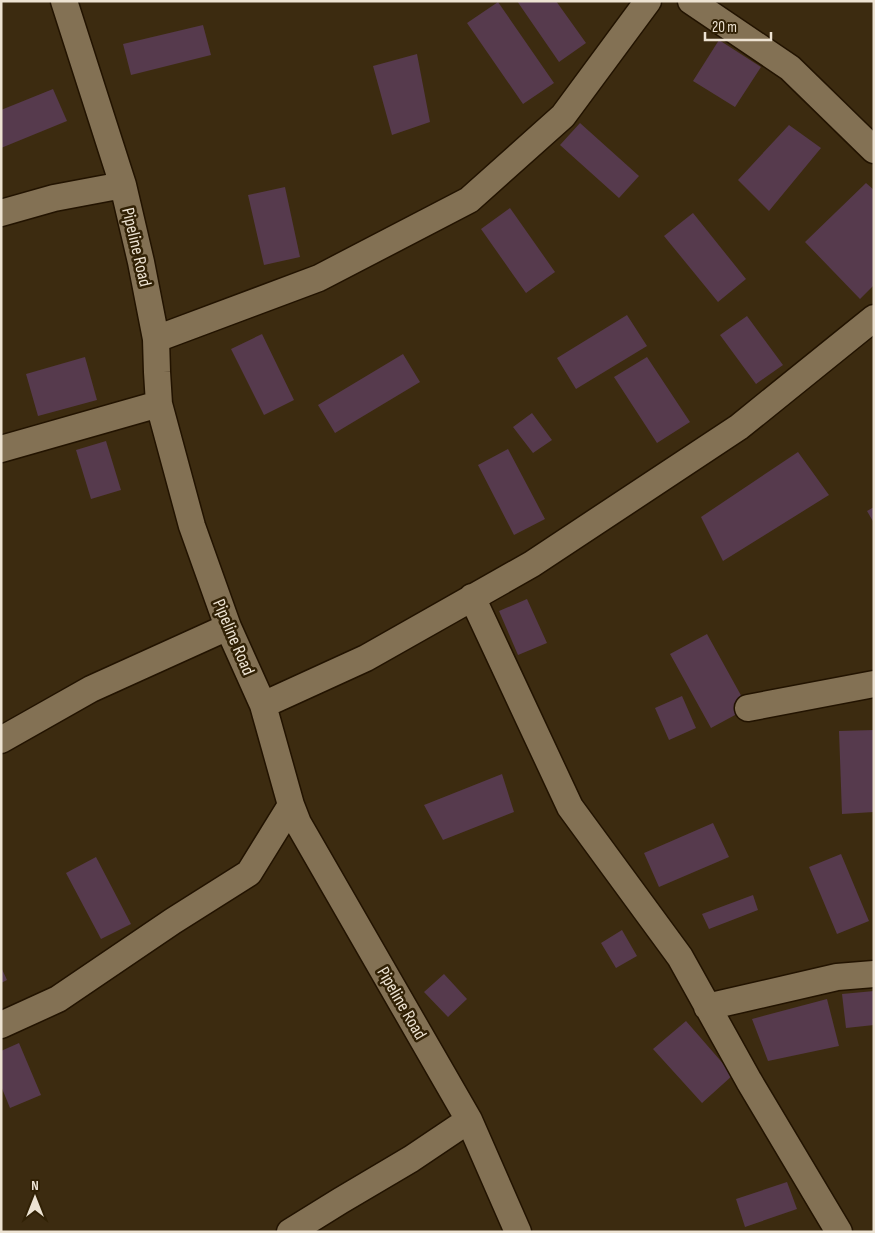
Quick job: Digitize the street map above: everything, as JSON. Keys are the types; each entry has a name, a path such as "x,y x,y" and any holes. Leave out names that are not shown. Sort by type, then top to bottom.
{"street":[{"name":"Pipeline Road","path":"64,1 123,185 156,339 156,372 160,404 192,526 228,627 263,705 291,805 298,823 469,1120 518,1232"},
{"path":"156,339 319,278 469,200 563,116 648,1"},
{"path":"691,1 790,68 874,150"},
{"path":"1,213 54,198 123,185"},
{"path":"263,705 366,658 532,564 739,427 874,318"},
{"path":"1,449 160,404"},
{"path":"472,598 570,807 680,957 749,1081 839,1232"},
{"path":"1,740 90,689 228,627"},
{"path":"748,708 874,684"},
{"path":"1,1025 58,999 173,921 249,873 291,805"},
{"path":"707,1006 837,977 874,974"},
{"path":"290,1232 411,1159 469,1120"}],"building":[{"path":"517,1 556,1 586,43 559,62"},
{"path":"498,2 554,83 523,104 467,23"},
{"path":"203,25 211,55 131,75 123,44"},
{"path":"719,40 761,67 735,107 693,81"},
{"path":"417,54 430,122 392,135 373,66"},
{"path":"53,89 67,121 1,148 1,110"},
{"path":"580,123 639,176 619,198 560,145"},
{"path":"789,125 821,148 769,211 738,180"},
{"path":"866,183 874,190 874,285 860,299 805,242"},
{"path":"285,187 300,257 264,265 248,195"},
{"path":"510,208 555,272 526,293 481,229"},
{"path":"693,213 746,279 718,302 664,236"},
{"path":"627,315 647,346 576,389 557,358"},
{"path":"747,316 783,365 756,384 720,335"},
{"path":"262,334 294,400 264,415 231,349"},
{"path":"403,354 420,382 335,433 318,405"},
{"path":"85,357 97,400 38,416 26,374"},
{"path":"647,357 690,422 657,443 614,377"},
{"path":"532,413 552,440 533,453 513,427"},
{"path":"106,441 121,490 91,499 76,450"},
{"path":"508,449 545,519 514,535 478,465"},
{"path":"798,452 829,495 723,561 701,517"},
{"path":"874,507 874,523 867,511"},
{"path":"527,599 547,643 518,655 499,611"},
{"path":"707,634 748,708 711,728 670,654"},
{"path":"682,696 696,728 669,740 655,708"},
{"path":"874,730 874,812 842,814 839,731"},
{"path":"502,774 514,812 443,840 424,805"},
{"path":"713,823 729,857 659,887 644,853"},
{"path":"841,854 869,921 837,934 809,867"},
{"path":"96,857 131,924 101,939 66,873"},
{"path":"753,895 758,910 709,929 702,914"},
{"path":"622,930 637,956 616,968 601,943"},
{"path":"1,967 7,980 1,983"},
{"path":"444,974 467,999 448,1017 424,992"},
{"path":"874,991 874,1025 846,1028 842,994"},
{"path":"827,999 839,1046 768,1061 752,1019"},
{"path":"686,1021 733,1075 702,1103 653,1049"},
{"path":"19,1043 41,1095 10,1108 1,1086 1,1051"},
{"path":"787,1182 797,1209 745,1227 736,1199"}]}
